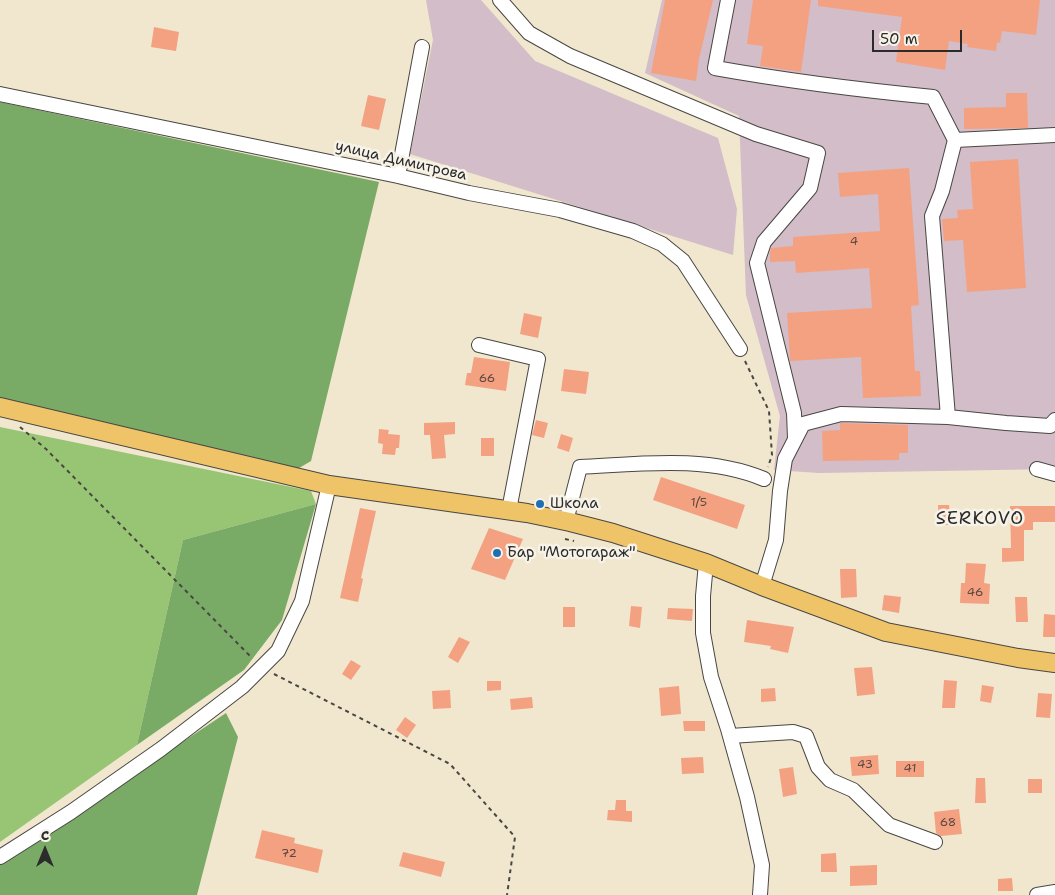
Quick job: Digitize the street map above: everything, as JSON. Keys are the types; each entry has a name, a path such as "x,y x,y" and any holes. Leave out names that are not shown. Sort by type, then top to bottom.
{"main road":[{"path":"0,407 329,485 509,510 566,530 613,533 706,563 886,632 1018,658 1055,663"}],"street":[{"path":"500,0 530,32 570,56 756,134 818,153 810,188 764,242 757,263 794,413 795,438"},
{"path":"728,0 716,68 797,82 934,97 955,140 942,191 932,216 948,417"},
{"path":"398,176 422,47"},
{"name":"улица Димитрова","path":"0,94 398,176 469,193 560,210 633,231 662,244 683,261 740,349"},
{"path":"955,140 1055,135"},
{"path":"479,345 538,359 509,510"},
{"path":"762,586 776,540 780,491 786,459 803,424 841,414 948,417 1050,426 1055,420"},
{"path":"566,530 580,467 671,463 713,464 748,472 764,479"},
{"path":"1037,469 1055,474"},
{"path":"0,857 71,812 161,749 242,687 278,651 302,601 329,485"},
{"path":"706,563 703,596 703,633 711,677 747,797 762,866 760,895"},
{"path":"730,736 793,732 806,736 818,766 830,780 852,790 889,825 935,842"},
{"path":"1037,895 1055,892"}],"path":[{"path":"740,349 768,411 772,455 764,479"},
{"path":"19,426 46,449 262,668 450,764 515,837 507,895"},
{"path":"566,530 574,541"}],"shaded area":[{"path":"426,0 481,0 535,61 718,138 737,209 733,255 410,154 433,40"},
{"path":"662,0 1055,0 1055,469 819,473 774,470 780,416 746,295 739,116 645,73"}],"green space":[{"path":"0,102 379,182 311,461 289,474 0,402"},
{"path":"0,427 311,491 316,504 183,540 137,745 0,842"},
{"path":"316,504 282,620 244,670 137,745 183,540"},
{"path":"226,713 238,737 197,895 0,895 0,864"}],"building":[{"path":"665,0 713,0 699,59 696,81 651,73"},
{"path":"753,0 811,0 801,72 760,66 763,46 747,44"},
{"path":"818,0 1040,0 1036,35 1002,31 1000,43 997,42 996,51 967,47 968,44 949,41 945,70 896,62 902,17 818,6"},
{"path":"154,27 179,32 176,51 151,47"},
{"path":"1006,93 1027,93 1028,128 964,129 964,108 1006,107"},
{"path":"368,95 386,99 379,130 361,126"},
{"path":"1018,159 1026,288 967,292 963,240 944,241 942,219 958,218 957,210 973,209 970,162"},
{"path":"909,168 919,305 911,306 915,371 920,371 921,396 863,398 861,357 790,361 787,313 872,308 869,268 796,273 795,261 770,262 771,248 793,246 793,237 880,231 878,194 840,197 838,173"},
{"path":"524,313 542,317 538,338 520,334"},
{"path":"474,357 510,362 506,391 465,385 467,373 471,373"},
{"path":"564,369 589,372 586,394 561,391"},
{"path":"536,420 548,423 544,438 532,435"},
{"path":"455,422 455,434 444,435 446,458 432,459 430,435 424,435 424,423"},
{"path":"840,423 908,425 908,453 899,453 899,460 823,461 822,431 840,430"},
{"path":"379,429 389,430 388,434 400,435 399,448 396,448 395,455 382,454 383,444 378,443"},
{"path":"561,434 573,438 569,452 557,448"},
{"path":"481,438 494,438 494,456 481,456"},
{"path":"661,477 745,505 737,529 653,500"},
{"path":"938,505 949,505 950,515 956,515 956,525 939,525"},
{"path":"1010,506 1055,506 1055,522 1033,522 1033,530 1024,530 1024,561 1002,562 1002,548 1011,548"},
{"path":"360,508 376,511 361,578 363,579 358,602 340,598"},
{"name":"Бар \"Мотогараж\"","path":"489,528 523,539 505,580 471,569"},
{"path":"966,563 986,564 984,583 990,584 989,604 960,603 961,583 965,583"},
{"path":"840,569 856,569 857,597 841,598"},
{"path":"884,595 901,597 899,613 882,610"},
{"path":"1015,597 1027,597 1028,622 1016,622"},
{"path":"631,606 642,607 640,628 629,626"},
{"path":"563,607 575,607 575,627 563,627"},
{"path":"668,608 693,609 692,621 667,619"},
{"path":"1044,614 1055,615 1055,637 1043,637"},
{"path":"747,620 794,627 788,653 770,649 771,646 744,642"},
{"path":"459,637 470,642 458,663 448,657"},
{"path":"351,660 361,666 351,680 342,674"},
{"path":"872,667 875,694 857,696 854,668"},
{"path":"944,680 957,681 955,708 942,708"},
{"path":"487,681 501,681 501,690 487,691"},
{"path":"982,685 994,687 991,703 980,701"},
{"path":"679,686 681,714 661,716 659,688"},
{"path":"775,688 776,701 761,702 761,689"},
{"path":"450,690 451,708 433,709 432,691"},
{"path":"1038,693 1052,694 1050,718 1036,717"},
{"path":"532,697 533,708 511,710 510,699"},
{"path":"405,717 416,725 407,738 396,730"},
{"path":"683,721 705,721 705,731 684,731"},
{"path":"878,755 879,774 852,776 850,757"},
{"path":"703,757 704,773 682,774 681,758"},
{"path":"896,761 924,761 924,777 896,777"},
{"path":"793,767 797,794 783,797 779,769"},
{"path":"976,778 985,778 986,803 975,803"},
{"path":"1028,779 1042,779 1042,793 1028,793"},
{"path":"616,800 626,800 626,811 632,811 632,822 607,820 608,810 615,810"},
{"path":"959,809 962,834 941,836 936,833 934,812"},
{"path":"262,830 295,838 294,843 323,850 318,873 255,858"},
{"path":"403,852 445,862 441,877 399,866"},
{"path":"836,853 837,872 821,872 821,854"},
{"path":"877,865 877,885 850,886 850,866"},
{"path":"1012,878 1013,891 998,891 998,879"}],"place":[{"name":"Школа","path":"540,504"},
{"name":"Бар \"Мотогараж\"","path":"497,553"}],"district":[{"name":"SERKOVO","path":"980,519"}]}
